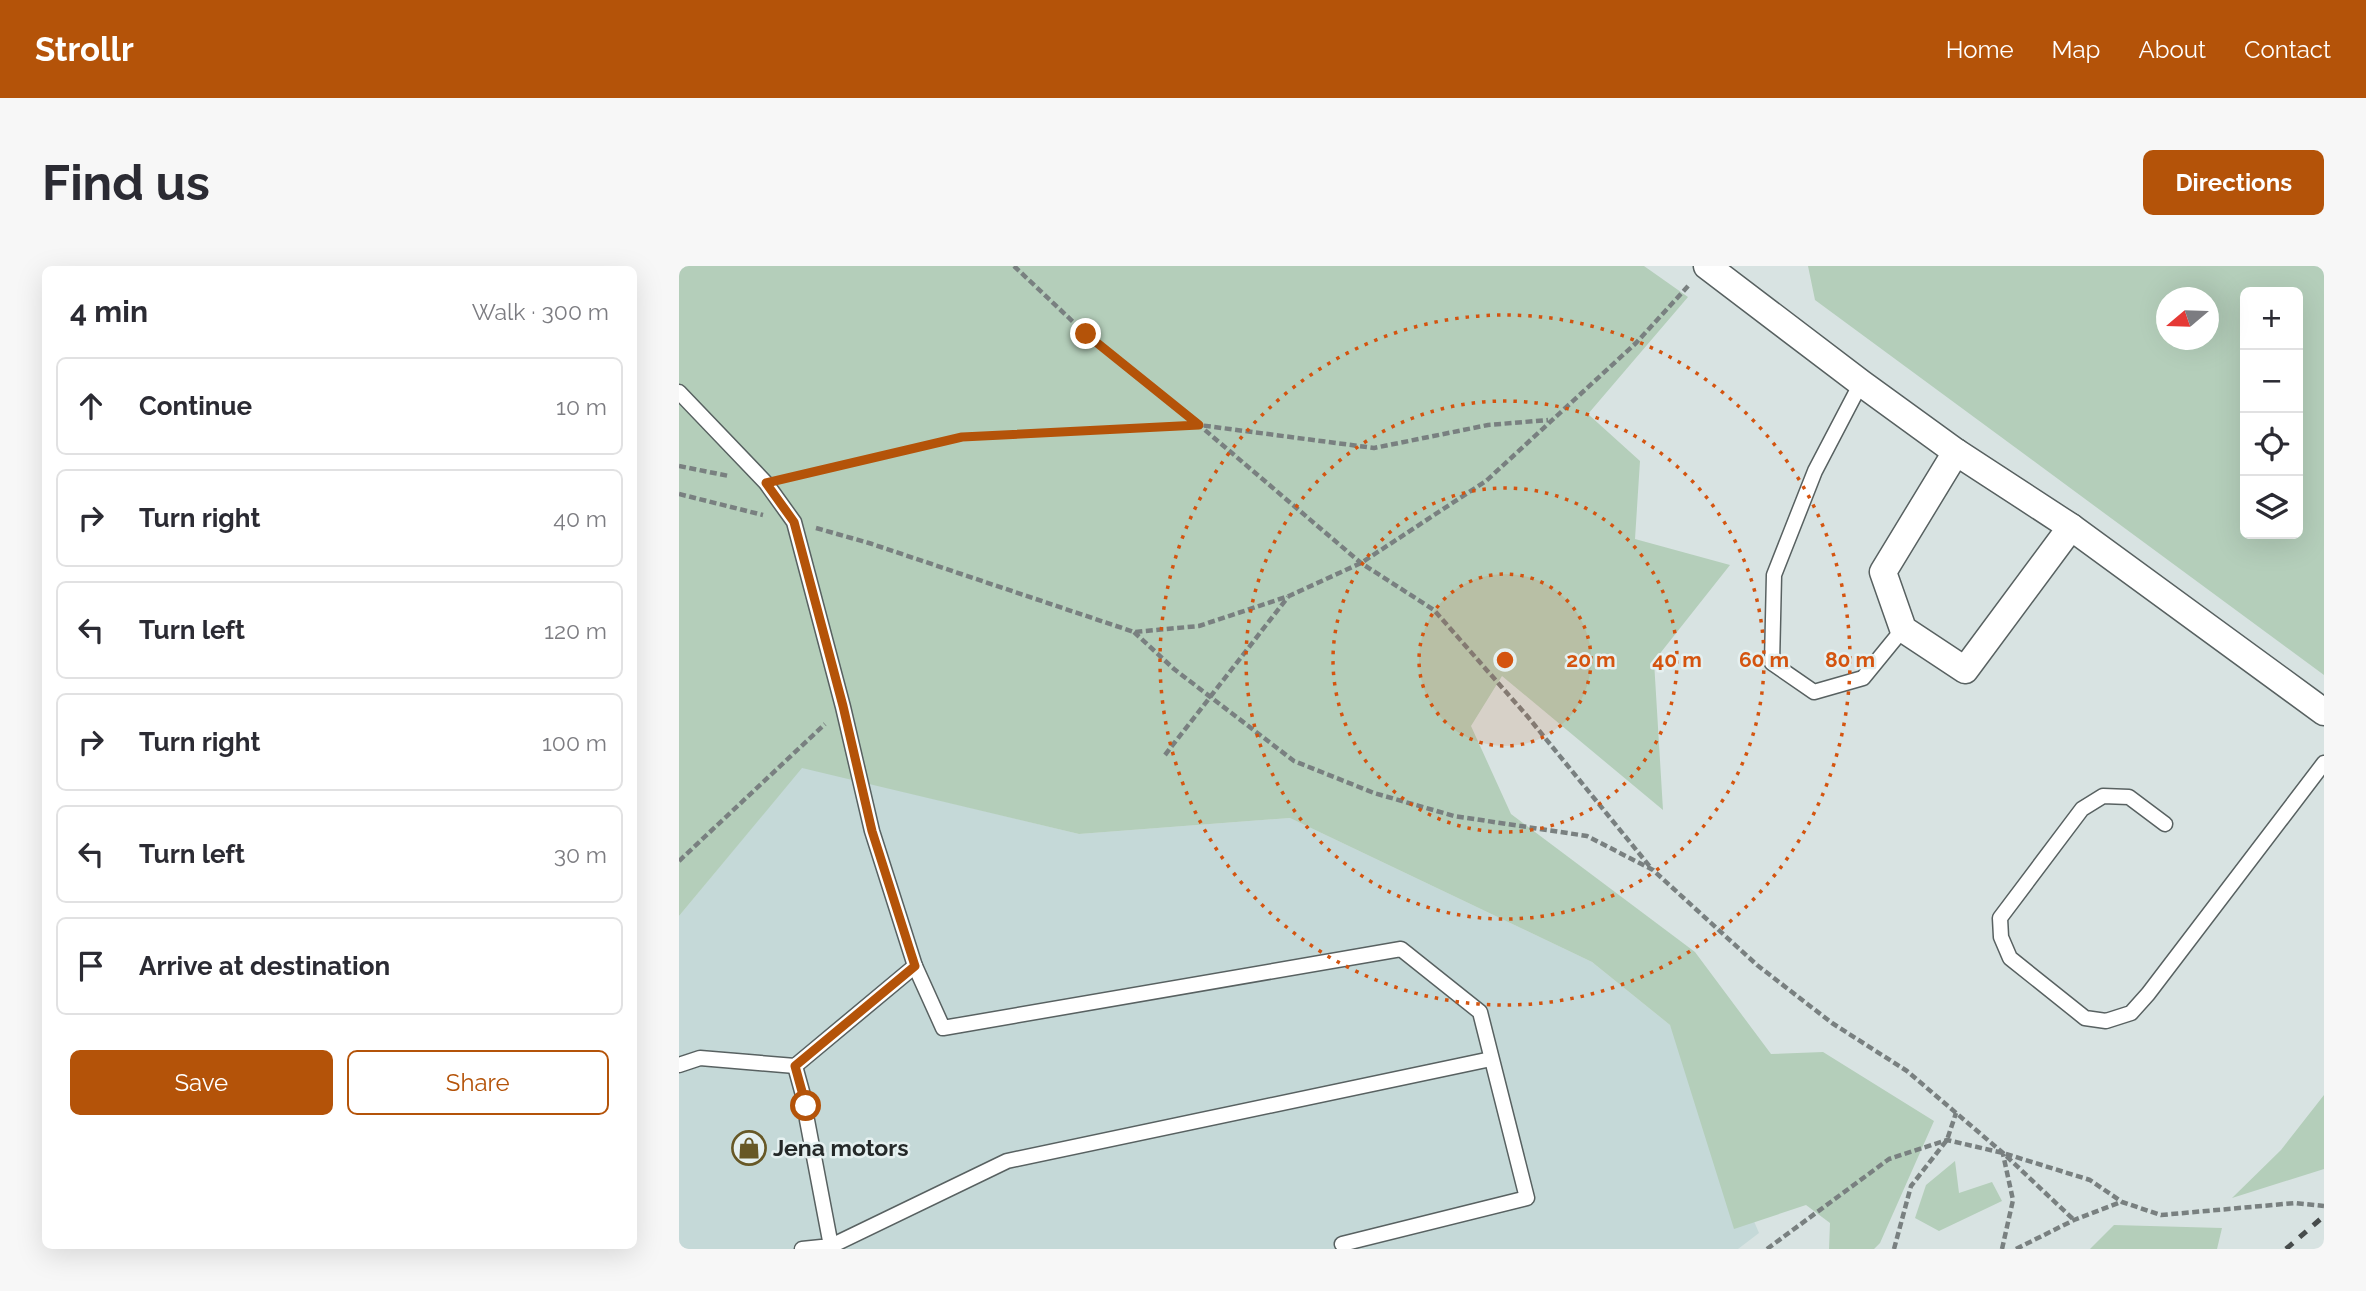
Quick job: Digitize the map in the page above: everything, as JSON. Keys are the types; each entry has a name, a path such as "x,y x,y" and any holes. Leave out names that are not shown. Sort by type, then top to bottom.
{"street":[{"path":"1707,266 1860,383 1956,452 2071,527 2324,712"},
{"path":"1956,452 1883,572 1903,629 1965,670 2071,527"}],"lane":[{"path":"1860,383 1815,471 1775,575 1772,663 1814,692 1863,678 1903,629"},
{"path":"679,392 766,483 794,522 843,706 872,831 915,966 943,1028 1401,949 1479,1012 1527,1198 1342,1244"},
{"path":"2165,824 2129,797 2103,796 2082,809 2000,918 2001,937 2010,958 2085,1018 2106,1021 2131,1013 2148,995 2324,763"},
{"path":"679,1065 700,1058 795,1066 915,966"},
{"path":"802,1249 831,1246 1007,1161 1491,1059"},
{"path":"795,1066 831,1246"}],"path":[{"path":"1014,266 1086,334 1199,425 1361,563 1434,610 1528,717 1653,870 1758,965 1832,1023 1907,1071 2003,1153 2074,1220"},
{"path":"679,494 869,543 1134,632 1199,626 1289,596 1361,563 1486,481 1549,420 1636,343 1707,266"},
{"path":"679,466 766,483 962,437 1199,425 1374,448 1488,425 1549,420"},
{"path":"1165,755 1289,596"},
{"path":"1134,632 1174,669 1294,761 1374,793 1454,817 1587,836 1653,870"},
{"path":"679,861 843,706"},
{"path":"1894,1249 1911,1186 1947,1140 1956,1112"},
{"path":"1767,1249 1889,1159 1947,1140 2003,1153 2090,1180 2122,1202 2161,1214 2295,1203 2324,1206"},
{"path":"2002,1249 2013,1200 2003,1153"},
{"path":"2016,1249 2074,1220 2122,1202"}],"shaded area":[{"path":"802,767 1079,834 1290,818 1592,962 1670,1025 1759,1233 1738,1249 679,1249 679,916"}],"green space":[{"path":"679,266 1644,266 1688,297 1588,414 1640,461 1635,539 1730,565 1654,661 1663,810 1502,676 1471,726 1511,814 1695,952 1771,1054 1823,1052 1934,1121 1880,1243 1874,1249 1829,1249 1830,1223 1806,1205 1734,1229 1670,1025 1592,962 1290,818 1079,834 802,768 679,916"},
{"path":"1808,266 2324,266 2324,675 1815,300"},
{"path":"2324,1095 2324,1169 2232,1198 2281,1150"},
{"path":"1955,1161 1959,1193 1992,1182 2002,1201 1939,1231 1915,1218 1926,1185"},
{"path":"2114,1225 2222,1228 2217,1249 2090,1249"}],"railway":[{"path":"2286,1249 2324,1216"}],"place":[{"name":"Jena motors","path":"749,1148"}],"route":[{"path":"806,1106 795,1066 915,966 872,831 843,706 794,522 766,483 962,437 1199,425 1086,334"}]}
